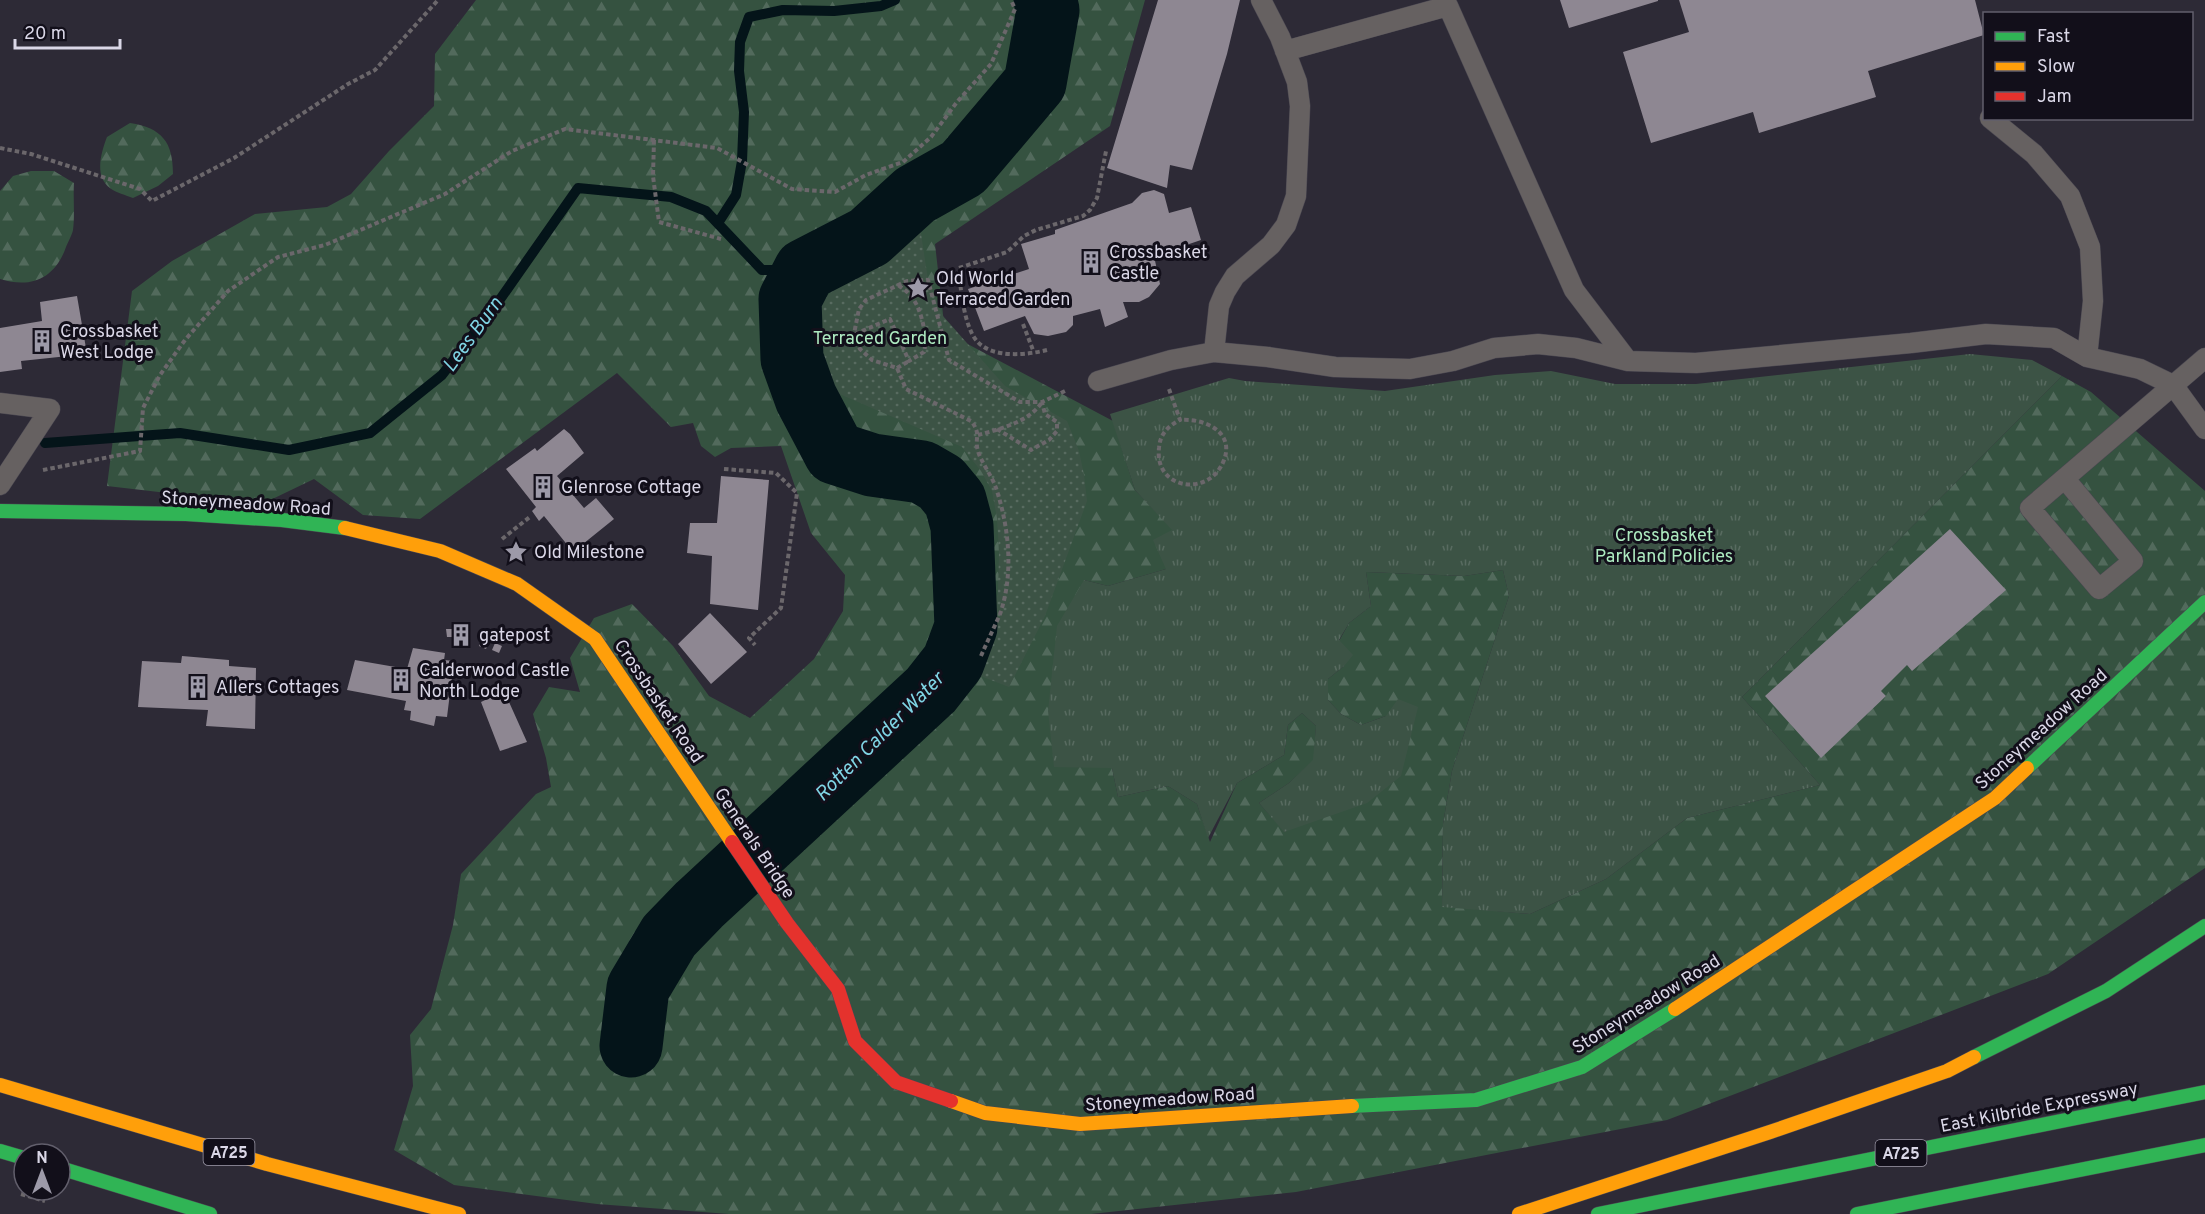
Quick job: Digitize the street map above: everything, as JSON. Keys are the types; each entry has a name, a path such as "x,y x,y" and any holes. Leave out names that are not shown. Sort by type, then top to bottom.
{"main road":[{"name":"Stoneymeadow Road","path":"0,512 186,514 282,520 339,528 440,551 517,584 595,639"},
{"name":"Stoneymeadow Road","path":"787,923 838,989 855,1041 896,1082 986,1113 1080,1124 1281,1110 1476,1100 1582,1067 1667,1014 1995,798 2205,602"},
{"name":"Crossbasket Road","path":"595,639 692,783"},
{"name":"Generals Bridge","path":"692,783 787,923"},
{"path":"1519,1214 1947,1071 2106,991 2205,926"},
{"name":"A725","path":"0,1085 267,1164 459,1214"},
{"name":"East Kilbride Expressway","path":"1598,1214 2205,1092"},
{"path":"1857,1214 2205,1145"},
{"path":"72,1172 210,1214"}],"lane":[{"path":"1214,352 1219,306 1225,292 1235,276 1271,245 1286,225 1296,196 1300,106 1297,82 1261,0"},
{"path":"1285,51 1448,6 1574,290 1628,362"},
{"path":"1992,120 2034,154 2070,196 2090,247 2093,301 2087,357"},
{"path":"1098,381 1161,363 1214,352 1335,367 1410,369 1452,362 1494,348 1538,344 1575,348 1628,362 1696,363 1986,334 2054,338 2087,357 2140,369 2173,385 2205,429"},
{"path":"2064,479 2133,561 2099,589 2031,508 2064,479 2173,385 2205,358"},
{"path":"0,403 50,409 2,482"}],"path":[{"path":"0,148 31,154 140,189 152,201 234,158 348,84 375,70 438,0"},
{"path":"2,482 72,462 140,451 143,412 160,375 185,340 228,291 278,257 325,245 446,194 512,151 566,129 717,148 792,189 835,192 866,175 903,162 932,137 957,102 991,64 1015,9 1011,0"},
{"path":"654,140 653,176 659,222 720,239"},
{"path":"1047,350 1013,354 986,348 976,340 964,308 959,268 1007,252 1024,236 1036,230 1083,216 1090,210 1097,198 1106,151"},
{"path":"898,285 911,295 920,316 927,341 924,352 897,368 872,360 860,349 854,334 859,309 866,300 898,285 907,281 928,280 950,360 1020,402 1042,402 1065,391"},
{"path":"854,334 890,319 909,362"},
{"path":"1023,324 1033,350"},
{"path":"1161,363 1180,420"},
{"path":"897,368 906,389 971,421 978,429 978,452 993,480 999,499 1006,527 1008,550 1006,590 1000,613 981,656"},
{"path":"978,435 1014,424 1036,411 1042,402"},
{"path":"997,429 1031,450 1049,440 1057,430 1057,422 1045,414 1042,402"},
{"path":"1180,420 1195,420 1210,425 1219,430 1225,439 1227,449 1223,464 1208,482 1191,484 1176,482 1163,472 1159,463 1160,441 1163,433 1180,420"},
{"path":"724,469 776,473 797,493 781,608 749,638 754,645"},
{"path":"494,545 531,516"}],"green space":[{"path":"476,0 1145,0 1110,126 935,244 945,332 1113,421 1135,490 1173,530 1166,569 1108,586 1084,580 1118,797 1168,786 1197,804 1210,842 1237,783 1284,755 1288,725 1302,713 1316,726 1314,760 1289,783 1259,803 1285,832 1386,716 1361,725 1341,714 1328,700 1328,679 1344,666 1339,641 1349,623 1371,606 1366,572 1464,576 1503,570 1509,596 1452,771 1443,824 1442,906 1530,914 1606,879 1687,818 1820,785 1742,697 2062,376 2091,392 2205,491 2205,868 2048,974 1667,1120 1296,1192 1091,1214 729,1214 597,1204 454,1185 394,1150 413,1086 410,1035 431,1009 453,925 461,874 536,794 551,787 546,758 533,714 549,687 580,692 570,658 594,618 632,604 673,646 709,696 750,718 814,659 843,611 845,575 811,533 781,446 731,448 715,457 701,446 693,423 671,427 617,373 420,519 363,515 314,479 262,504 107,486 132,291 172,261 255,214 327,207 351,194 389,151 434,106 435,54"},
{"path":"130,123 141,125 164,138 171,153 173,174 158,186 133,198 110,188 100,171 101,157 107,137"},
{"path":"31,171 54,171 74,183 73,230 61,258 49,273 32,281 12,282 0,279 0,191 13,176"},
{"name":"Terraced Garden","path":"920,227 928,280 943,316 1005,386 1067,421 1079,451 1084,475 1087,501 1045,616 1009,687 965,670 987,628 998,593 997,518 992,491 981,471 962,447 835,392 812,350 811,325 816,308 856,265 885,241"},
{"name":"Crossbasket Parkland Policies","path":"1970,354 2032,360 2062,376 1742,697 1820,785 1687,818 1606,879 1530,914 1442,907 1443,824 1452,771 1509,596 1503,570 1464,576 1366,572 1371,606 1349,623 1339,640 1353,655 1328,679 1328,700 1341,714 1361,725 1386,716 1398,699 1418,707 1401,776 1367,803 1284,832 1259,803 1289,783 1313,760 1316,726 1302,713 1288,725 1284,755 1237,783 1208,838 1197,804 1168,786 1118,797 1112,768 1054,767 1048,711 1057,626 1084,580 1108,586 1166,569 1153,540 1172,530 1135,490 1110,414 1229,378 1385,391 1495,375 1551,371 1615,384 1696,384"}],"building":[{"path":"1158,0 1240,0 1227,54 1192,170 1170,165 1167,188 1107,168"},
{"path":"1560,0 1658,0 1658,1 1569,28"},
{"path":"1679,0 1975,0 1983,35 1868,71 1876,97 1759,133 1753,112 1651,143 1623,52 1689,32"},
{"name":"Crossbasket Castle","path":"1154,190 1164,194 1169,213 1191,207 1201,240 1154,256 1160,284 1149,297 1139,302 1123,302 1128,317 1105,327 1100,309 1073,316 1073,325 1066,332 1048,336 1034,334 1025,316 984,331 968,289 1029,269 1021,244 1055,234 1055,230 1132,203 1142,193"},
{"name":"Crossbasket West Lodge","path":"77,296 87,354 21,361 22,369 0,372 0,328 42,321 40,302"},
{"name":"Glenrose Cottage","path":"564,429 584,453 557,476 584,508 596,498 614,519 573,552 544,516 539,521 532,511 536,507 506,469 535,448 537,451"},
{"path":"721,476 769,480 758,610 710,604 712,556 687,553 690,523 717,523"},
{"path":"1950,529 2006,590 1912,671 1907,665 1881,691 1886,696 1821,758 1765,696"},
{"path":"710,613 747,652 711,684 678,644"},
{"name":"gatepost","path":"446,629 454,629 454,637 447,637"},
{"name":"gatepost","path":"458,632 465,632 464,640 457,638"},
{"name":"gatepost","path":"482,639 489,642 486,649 479,646"},
{"name":"gatepost","path":"495,643 502,646 499,653 492,650"},
{"name":"Calderwood Castle North Lodge","path":"413,648 445,653 444,660 454,661 447,717 436,716 434,726 410,720 411,711 404,710 406,701 347,690 355,660 407,669"},
{"name":"Allers Cottages","path":"182,656 229,660 229,666 256,668 255,729 206,726 208,710 138,707 142,661 181,663"},
{"path":"504,691 527,742 500,751 481,702"}],"waterway":[{"path":"718,223 736,195 742,161 744,112 739,71 740,42 749,17 783,10 834,11 881,6 895,0"},
{"name":"Rotten Calder Water","path":"631,1046 638,988 669,936 699,905 931,690 953,662 966,627 962,526 955,500 941,483 922,472 872,465 835,453 806,398 792,359 790,299 805,270 869,237 915,195 963,168 1035,83 1048,10 1045,0"},
{"name":"Lees Burn","path":"45,443 180,433 289,450 370,433 442,375 501,298 578,188 671,197 706,211 762,270 805,270"}],"traffic: fast":[{"path":"0,511 186,514 282,520 345,528"},
{"path":"2027,768 2205,602"},
{"path":"1974,1057 2106,991 2205,926"},
{"path":"1352,1106 1476,1100 1582,1067 1675,1009"},
{"path":"1598,1214 2205,1092"},
{"path":"1857,1214 2205,1145"},
{"path":"0,1151 12,1154"},
{"path":"72,1172 210,1214"}],"traffic: slow":[{"path":"345,528 440,551 517,584 595,639 732,842"},
{"path":"1675,1009 1995,798 2027,768"},
{"path":"1519,1214 1947,1071 1974,1057"},
{"path":"0,1085 267,1164 459,1214"},
{"path":"951,1101 985,1113 1080,1124 1352,1106"}],"traffic: jam":[{"path":"732,842 787,923 838,989 855,1041 896,1082 951,1101"}],"place":[{"name":"Crossbasket Castle","path":"1091,262"},
{"name":"Old World Terraced Garden","path":"918,288"},
{"name":"Crossbasket West Lodge","path":"42,341"},
{"name":"Glenrose Cottage","path":"543,487"},
{"name":"Old Milestone","path":"516,552"},
{"name":"gatepost","path":"461,635"},
{"name":"Calderwood Castle North Lodge","path":"401,680"},
{"name":"Allers Cottages","path":"198,687"}]}
